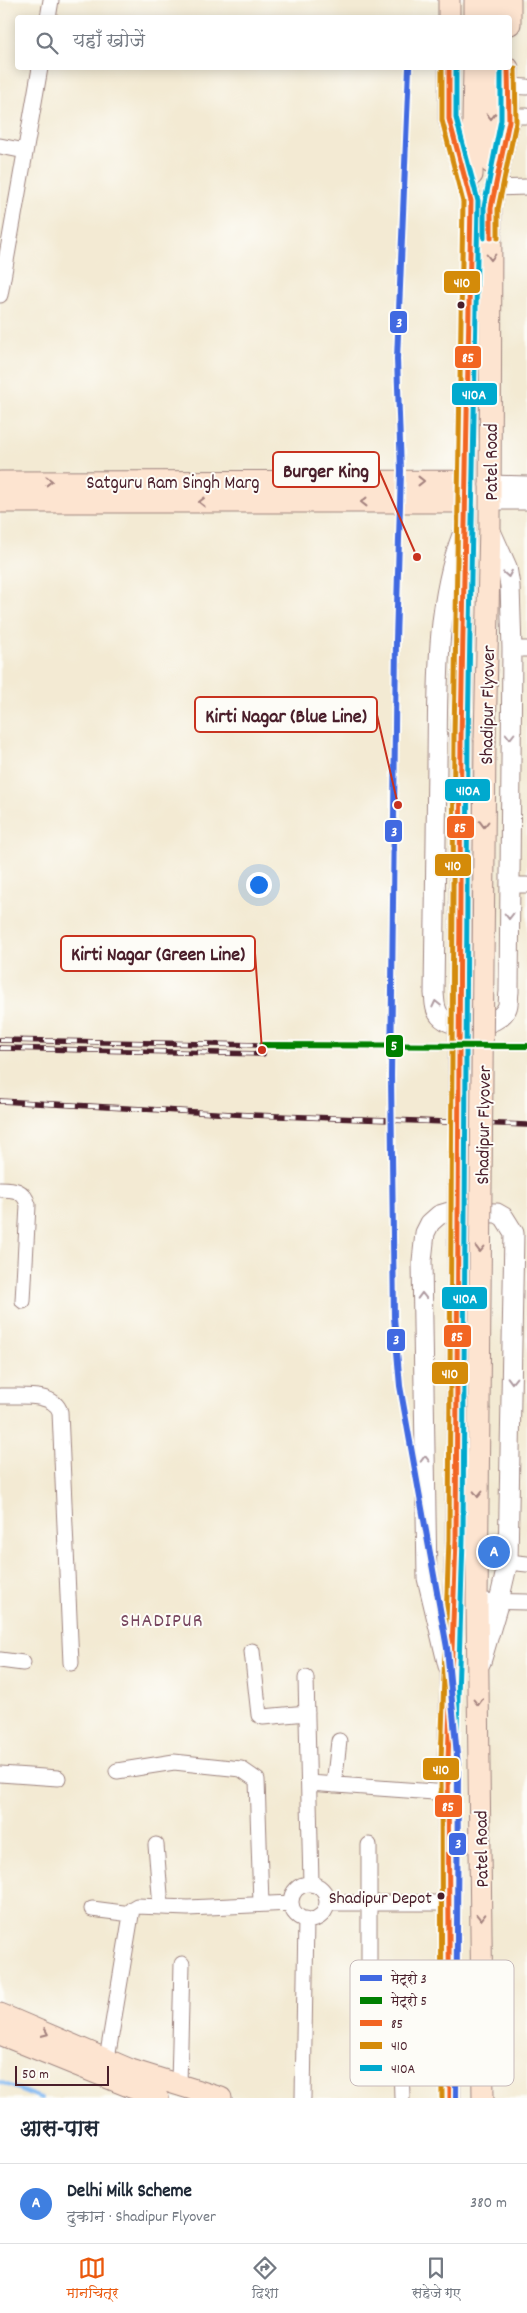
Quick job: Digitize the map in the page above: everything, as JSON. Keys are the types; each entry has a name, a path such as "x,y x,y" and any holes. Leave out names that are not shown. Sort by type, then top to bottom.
{"main road":[{"path":"449,15 450,0"},
{"path":"475,0 475,15"},
{"path":"491,0 491,15"},
{"path":"510,0 510,15"},
{"name":"Patel Road","path":"449,70 449,119 471,201 465,528"},
{"path":"471,201 474,70"},
{"path":"491,70 491,208"},
{"name":"Patel Road","path":"490,529 491,208 495,188 518,116 514,80"},
{"name":"Satguru Ram Singh Marg","path":"0,482 466,491"},
{"name":"Satguru Ram Singh Marg","path":"0,502 466,491"},
{"name":"Shadipur Flyover","path":"451,1680 456,1539 461,738 465,528"},
{"name":"Shadipur Flyover","path":"476,1601 485,740 490,529"},
{"name":"Patel Road","path":"476,1601 481,1960"},
{"name":"Patel Road","path":"449,1960 448,1793 451,1680"},
{"path":"0,2014 131,2070 221,2098"},
{"path":"0,2034 158,2098"}],"street":[{"path":"48,15 51,0"},
{"path":"0,295 40,70"},
{"path":"0,146 25,151"},
{"path":"495,188 527,187"},
{"path":"490,492 527,486"},
{"path":"490,492 527,500"},
{"path":"465,528 454,557 446,593 439,679 434,993 435,1007 440,1016 450,1023 473,1025 493,1021 507,1008 518,885 519,649 507,567 490,529"},
{"path":"0,1189 14,1189 21,1192 26,1198 28,1205 23,1301"},
{"path":"451,1680 427,1578 422,1261 425,1233 430,1223 439,1215 449,1212 497,1213 504,1217 514,1233 508,1562 500,1601 478,1674"},
{"path":"0,1396 48,1399 56,1404 60,1412 71,1663"},
{"path":"508,1562 527,1564"},
{"path":"476,1601 527,1602"},
{"path":"252,1651 258,1715 307,1713"},
{"path":"0,1660 23,1663"},
{"path":"306,1678 311,1884"},
{"path":"334,1785 340,1741"},
{"path":"116,1771 174,1762 241,1769 256,1780 261,1904"},
{"path":"0,1774 58,1778"},
{"path":"309,1783 448,1793"},
{"path":"156,1844 161,1907"},
{"path":"369,1845 369,1960"},
{"path":"311,1884 321,1888 325,1893 327,1903 322,1914 306,1920 296,1914 291,1903 296,1888 311,1884"},
{"path":"107,2059 132,1909 137,1906 188,1908 291,1903"},
{"path":"327,1903 449,1903"},
{"path":"92,1909 131,1914"},
{"path":"303,2098 306,1920"},
{"path":"179,2084 182,1964"}],"waterway":[{"path":"0,2082 41,2098"}],"railway":[{"path":"0,1040 262,1045"},
{"path":"0,1048 263,1054"},
{"path":"0,1101 250,1115 527,1125"}],"metro line":[{"name":"3","path":"409,70 397,359 401,471 396,641 391,1076 394,1317 400,1386 447,1648 458,1766 457,1960"},
{"name":"5","path":"262,1045 527,1046"},
{"name":"3","path":"456,2086 456,2098"}],"transit line":[{"name":"410","path":"498,238 498,209 516,122 515,68"},
{"name":"410","path":"442,70 442,120 463,202 454,738 449,1539 441,1760 442,1960"},
{"name":"85","path":"449,70 449,119 471,201 461,738 456,1539 448,1760 449,1960"},
{"name":"410A","path":"456,70 456,118 478,201 468,738 463,1539 456,1760 457,1960"},
{"name":"410A","path":"484,238 484,207 501,120 501,70"},
{"name":"85","path":"491,238 491,208 509,121 508,70"},
{"name":"410","path":"442,2086 442,2098"},
{"name":"85","path":"450,2086 450,2098"},
{"name":"410A","path":"457,2086 457,2098"}],"place":[{"name":"Burger King","path":"417,557"},
{"name":"Kirti Nagar (Blue Line)","path":"398,805"},
{"name":"Kirti Nagar (Green Line)","path":"262,1050"},
{"name":"Delhi Milk Scheme","path":"494,1552"},
{"name":"Shadipur Depot","path":"441,1896"}],"district":[{"name":"SHADIPUR","path":"162,1619"}]}
